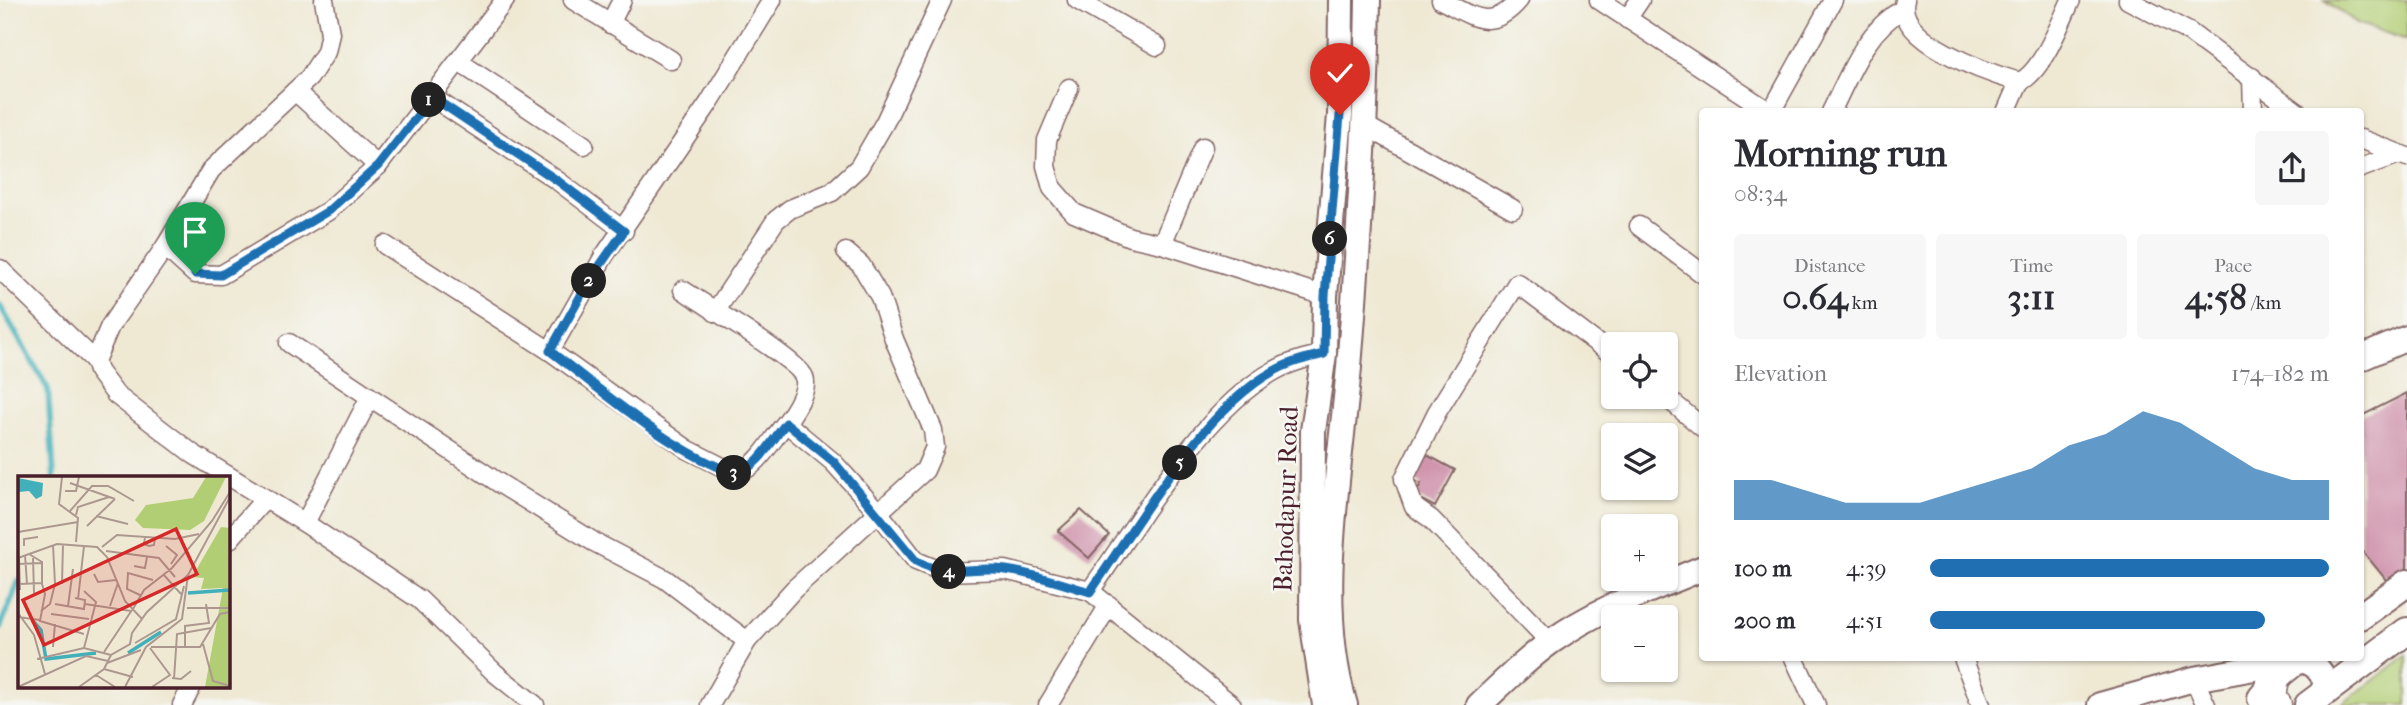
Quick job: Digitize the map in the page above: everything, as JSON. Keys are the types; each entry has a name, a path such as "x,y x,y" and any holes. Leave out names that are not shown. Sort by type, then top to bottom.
{"main road":[{"name":"Bahodapur Road","path":"1325,705 1312,620 1313,431 1324,354 1325,296 1340,115 1341,0"},
{"path":"1345,705 1329,602 1366,125 1368,0"},
{"path":"2364,357 2407,338"},
{"path":"1479,705 1550,642 1625,600 1699,570"},
{"path":"2364,614 2407,583"},
{"path":"2315,700 2407,631"},
{"path":"2099,705 2194,680 2288,661"},
{"path":"2268,698 2296,661"},
{"path":"2309,661 2320,669 2326,682 2315,700"}],"street":[{"path":"95,361 110,326 165,247 211,170 309,78 326,52 330,33 324,0"},
{"path":"165,247 195,274 221,275 328,211 378,166 505,0"},
{"path":"573,0 671,60"},
{"path":"610,24 622,0"},
{"path":"550,351 599,264 709,103 772,0"},
{"path":"715,312 776,220 790,209 832,192 859,167 885,122 942,0"},
{"path":"1077,0 1157,46"},
{"path":"1441,0 1488,21 1499,18 1519,0"},
{"path":"1600,0 1765,108"},
{"path":"1627,19 1640,0"},
{"path":"1773,108 1833,0"},
{"path":"2008,108 2019,82 2026,79 2036,68 2071,0"},
{"path":"2128,0 2189,32 2292,108"},
{"path":"1904,4 1906,20 1919,35 1955,58 2019,82"},
{"path":"1833,108 1872,33 1904,4"},
{"path":"459,62 584,145"},
{"path":"2252,78 2253,108"},
{"path":"1069,88 1048,140 1046,166 1052,188 1074,213 1130,237 1162,244 1325,296"},
{"path":"295,91 378,166"},
{"path":"432,97 558,181 624,231"},
{"path":"1366,125 1513,209"},
{"path":"2364,140 2403,155"},
{"path":"1162,244 1203,147"},
{"path":"2364,167 2403,155"},
{"path":"1639,226 1699,271"},
{"path":"385,245 550,351 668,437 736,474 747,470 758,460 786,423 805,388 805,378 798,369 682,290"},
{"path":"710,705 747,641 794,589 925,470 935,447 933,430 894,339 880,297 861,265 846,252"},
{"path":"0,269 95,361 98,371 116,395 193,454 227,476"},
{"path":"1550,642 1431,519 1414,507 1404,479 1437,412 1517,283 1601,346"},
{"path":"289,343 527,501 622,558 665,579 747,641"},
{"path":"1090,592 1188,452 1224,411 1272,372 1290,362 1324,354"},
{"path":"305,523 370,397"},
{"path":"1678,407 1699,425"},
{"path":"786,423 834,462 879,513 916,561 943,572 1005,570 1090,592 1232,705"},
{"path":"229,477 305,523 420,600 495,673 535,705"},
{"path":"229,540 264,500"},
{"path":"1048,705 1109,605"},
{"path":"1795,661 1816,705"},
{"path":"1964,661 1980,705"},
{"path":"2194,680 2206,705"},
{"path":"182,705 191,688"}],"green space":[{"path":"2325,0 2407,0 2407,40 2357,23"},
{"path":"2407,655 2407,705 2341,705"}],"building":[{"path":"2407,393 2407,568 2387,581 2364,553 2364,414"},
{"path":"1425,454 1455,470 1435,507 1414,496 1421,484 1412,479"},
{"path":"1081,510 1109,535 1089,558 1058,531"}],"waterway":[{"path":"0,306 48,389 54,476"},
{"path":"0,627 18,583"}],"route":[{"path":"195,274 209,277 238,267 328,211 378,166 432,97 558,181 624,231 604,256 550,351 612,398 687,449 736,474 747,470 758,460 786,423 834,462 879,513 916,561 943,572 1005,570 1090,592 1188,452 1224,411 1253,384 1272,372 1290,362 1324,354 1325,296 1340,115"}]}
